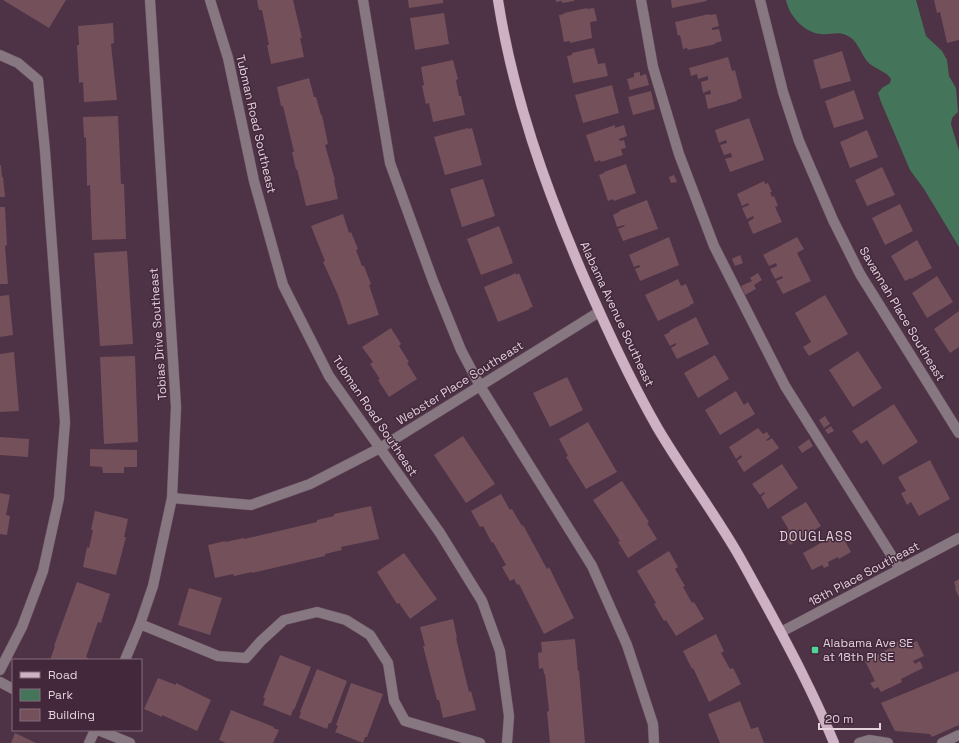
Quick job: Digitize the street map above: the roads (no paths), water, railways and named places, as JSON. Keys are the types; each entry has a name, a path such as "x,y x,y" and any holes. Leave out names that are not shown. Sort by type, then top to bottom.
{"main road":[{"name":"Alabama Avenue Southeast","path":"498,0 507,50 519,99 536,154 560,222 599,312 634,385 657,427 735,549 781,632 804,675 834,743"}],"street":[{"name":"Tobias Drive Southeast","path":"125,659 140,624 153,586 172,498 176,407 150,0"},
{"name":"Tubman Road Southeast","path":"210,0 228,58 254,180 283,285 329,376 440,533 482,601 500,651 509,716 506,743"},
{"path":"363,0 390,162 433,281 458,343 480,386 592,566 627,645 653,724 654,743"},
{"path":"641,0 653,67 679,154 714,246 785,386 900,569"},
{"name":"Savannah Place Southeast","path":"760,0 783,92 799,141 833,220 860,274 959,433"},
{"path":"0,55 18,63 38,80 45,151 65,422 59,498 43,570 22,627 0,670"},
{"name":"Webster Place Southeast","path":"172,498 251,505 310,484 380,448 599,312"},
{"name":"18th Place Southeast","path":"781,632 959,538"},
{"path":"140,624 218,656 246,658 261,641 284,620 317,612 346,620 370,635 388,663 394,701 405,721 480,743"},
{"path":"0,682 12,688"},
{"path":"89,743 95,731"},
{"path":"99,731 130,743"},
{"path":"942,743 959,735"},
{"path":"859,743 868,740 888,743"}],"place":[{"name":"Alabama Ave SE at 18th Pl SE","path":"815,650"}],"district":[{"name":"DOUGLASS","path":"816,536"}]}
